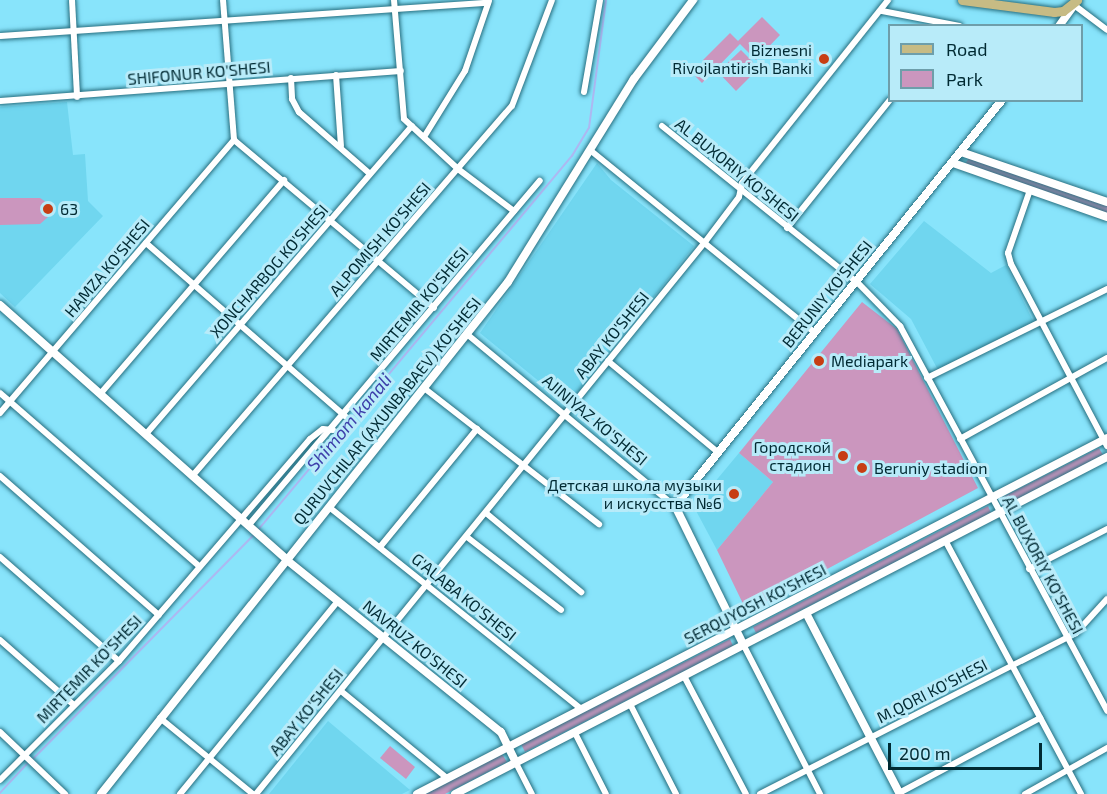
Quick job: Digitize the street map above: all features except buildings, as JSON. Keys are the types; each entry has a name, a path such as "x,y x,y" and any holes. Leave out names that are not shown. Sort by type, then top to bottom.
{"main road":[{"path":"962,0 1053,12 1076,3"}],"street":[{"path":"72,0 77,97"},
{"path":"223,0 234,140 434,308"},
{"path":"394,0 404,119 458,168 514,211"},
{"name":"ALPOMISH KO'SHESI","path":"194,474 512,106 552,0"},
{"path":"584,92 600,0"},
{"name":"QURUVCHILAR (AXUNBABAEV) KO'SHESI","path":"101,794 508,282 634,79 693,0"},
{"name":"ABAY KO'SHESI","path":"255,794 428,585 705,242 739,197 739,188 882,11 888,0"},
{"path":"0,36 73,29 489,2 465,71 424,137"},
{"path":"1060,24 1076,3 1107,30"},
{"path":"882,11 950,24"},
{"name":"SHIFONUR KO'SHESI","path":"0,101 77,97 229,82 401,71"},
{"path":"336,75 341,146"},
{"path":"291,78 292,99 299,112 341,146 370,174"},
{"path":"787,228 888,102"},
{"name":"BERUNIY KO'SHESI","path":"675,506 1000,102"},
{"name":"XONCHARBOG KO'SHESI","path":"146,434 412,126"},
{"name":"AL BUXORIY KO'SHESI","path":"662,126 856,282 900,326 1107,711"},
{"name":"HAMZA KO'SHESI","path":"0,413 234,140"},
{"path":"590,150 815,333"},
{"path":"961,152 1107,202"},
{"path":"953,163 1107,217"},
{"path":"101,393 284,180"},
{"name":"MIRTEMIR KO'SHESI","path":"252,529 540,181"},
{"path":"1030,190 1008,253 1106,442"},
{"path":"146,243 287,368 345,416"},
{"path":"927,378 1107,290"},
{"name":"NAVRUZ KO'SHESI","path":"0,305 194,474 288,561 501,732 510,745 516,763 532,794"},
{"name":"AJINIYAZ KO'SHESI","path":"468,335 675,506 820,794"},
{"path":"960,439 1107,358"},
{"path":"608,361 719,453"},
{"path":"424,388 599,524"},
{"path":"0,393 200,566"},
{"path":"380,547 477,429"},
{"name":"MIRTEMIR KO'SHESI","path":"0,780 119,661 240,518 318,431 333,430"},
{"name":"SERQUYOSH KO'SHESI","path":"417,794 992,498 1106,442"},
{"name":"SERQUYOSH KO'SHESI","path":"455,794 743,644 1001,514 1107,457"},
{"path":"0,476 159,615"},
{"name":"G'ALABA KO'SHESI","path":"329,507 581,709"},
{"path":"486,513 581,592"},
{"path":"1029,569 1107,529"},
{"path":"467,537 561,610"},
{"path":"946,542 1081,794"},
{"path":"0,557 119,661"},
{"name":"M.QORI KO'SHESI","path":"760,794 1066,638 1086,626 1107,599"},
{"path":"180,794 338,601"},
{"path":"806,613 899,793 1040,718"},
{"path":"0,640 74,705"},
{"path":"684,676 746,794"},
{"path":"341,691 447,778"},
{"path":"630,704 676,794"},
{"path":"160,717 255,794"},
{"path":"0,732 26,754 65,794"},
{"path":"575,733 606,794"},
{"path":"1025,794 1107,748"}],"shaded area":[{"name":"63","path":"67,102 73,155 85,154 88,201 103,216 15,307 0,293 0,107"},
{"path":"597,163 611,180 694,246 568,405 480,333"},
{"path":"924,221 991,273 1006,265 1034,323 939,372 911,319 870,284"},
{"name":"Детская школа музыки и искусства №6","path":"739,453 773,482 717,550 694,507"},
{"path":"328,721 410,790 402,794 269,794"}],"green space":[{"path":"762,17 780,35 756,60 740,44 702,83 695,76 707,64 703,60 730,33 738,41"},
{"path":"741,50 753,62 746,69 752,75 736,91 718,72"},
{"path":"969,158 1107,205 1107,214 965,164"},
{"path":"0,198 40,198 49,204 48,217 40,224 0,225"},
{"name":"Beruniy stadion","path":"862,302 897,329 978,488 747,612 717,550 773,482 739,453"},
{"path":"1099,448 1103,455 1003,507 999,499"},
{"path":"988,506 991,513 756,633 753,627"},
{"path":"730,639 733,646 525,752 521,744"},
{"path":"390,746 415,767 406,779 380,758"},
{"path":"502,754 507,762 445,794 426,794"}],"waterway":[{"name":"Shimom kanali","path":"259,529 572,156 589,128 606,0"},
{"name":"Shimom kanali","path":"32,760 254,535"},
{"name":"Shimom kanali","path":"0,793 28,763"}],"place":[{"name":"Biznesni Rivojlantirish Banki","path":"824,59"},
{"name":"63","path":"48,209"},
{"name":"Mediapark","path":"819,361"},
{"name":"Городской стадион","path":"843,456"},
{"name":"Beruniy stadion","path":"862,468"},
{"name":"Детская школа музыки и искусства №6","path":"734,494"}]}
